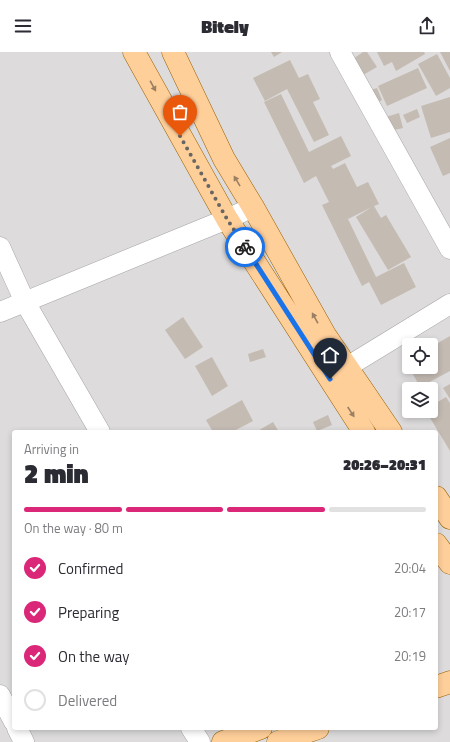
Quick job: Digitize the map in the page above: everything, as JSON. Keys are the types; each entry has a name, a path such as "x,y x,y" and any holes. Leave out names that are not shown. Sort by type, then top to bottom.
{"main road":[{"path":"134,52 227,219 363,430"},
{"path":"173,52 224,159 253,207 325,335 390,430"},
{"path":"438,501 450,518"},
{"path":"438,547 450,563"},
{"path":"438,672 450,669"},
{"path":"438,686 450,682"},
{"path":"222,742 256,730"},
{"path":"278,742 312,730"}],"street":[{"path":"340,52 450,249"},
{"path":"0,312 253,207"},
{"path":"0,247 26,302 99,430"},
{"path":"347,367 450,304"},
{"path":"0,695 12,718"},
{"path":"18,730 24,742"},
{"path":"193,730 200,742"}],"shaded area":[{"path":"0,52 450,52 450,742 0,742"}],"building":[{"path":"271,52 282,52 274,57"},
{"path":"363,52 367,52 377,67 363,75 353,59"},
{"path":"377,52 424,52 425,54 396,71 392,62 384,66"},
{"path":"440,52 450,52 450,71"},
{"path":"437,54 450,78 450,88 436,96 418,64"},
{"path":"290,60 299,78 308,74 320,99 313,102 329,135 314,142 287,89 265,101 253,78"},
{"path":"418,68 427,88 387,106 378,86"},
{"path":"377,88 382,100 377,103 371,90"},
{"path":"281,94 309,152 341,136 351,156 331,166 333,169 345,163 357,187 368,182 379,204 374,206 381,218 386,215 411,257 388,270 356,217 372,207 348,219 376,277 404,263 416,287 381,305 369,282 362,286 322,205 329,202 316,176 304,183 264,102"},
{"path":"450,97 450,132 431,138 421,106"},
{"path":"417,109 420,117 407,123 403,115"},
{"path":"399,113 403,128 390,131 386,117"},
{"path":"450,138 450,173 443,176 430,147"},
{"path":"183,317 203,347 185,359 165,330"},
{"path":"450,336 450,371 429,382 417,382 413,374 438,374 438,343"},
{"path":"263,349 266,357 250,362 248,354"},
{"path":"212,357 228,386 212,396 195,366"},
{"path":"450,384 450,399 443,388"},
{"path":"446,397 450,403 450,451 430,418 438,418 438,402"},
{"path":"242,400 253,421 236,430 212,430 206,420"},
{"path":"328,415 332,425 317,430 313,422"},
{"path":"273,422 278,430 259,430"}],"way so far":[{"path":"180,136 227,219 245,247"}],"route":[{"path":"245,247 330,379"}]}
